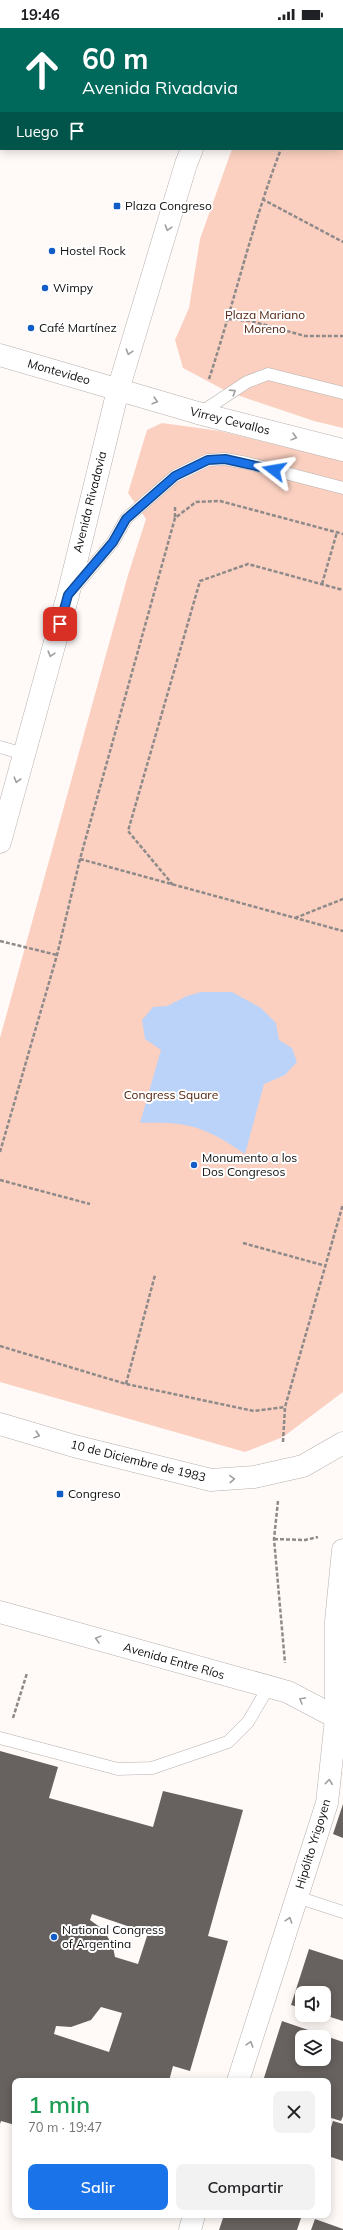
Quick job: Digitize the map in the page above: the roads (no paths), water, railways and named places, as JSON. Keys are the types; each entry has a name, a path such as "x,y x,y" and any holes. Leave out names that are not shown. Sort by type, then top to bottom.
{"street":[{"name":"Avenida Rivadavia","path":"0,842 68,595 118,390 188,154"},
{"name":"Montevideo","path":"0,355 118,390"},
{"name":"Virrey Cevallos","path":"118,390 199,413 343,450"},
{"name":"10 de Diciembre de 1983","path":"0,1424 74,1446 211,1480 254,1477 303,1466 343,1443"},
{"name":"Hipólito Yrigoyen","path":"239,2078 327,1803 340,1720 336,1621 343,1550"},
{"name":"Avenida Entre Ríos","path":"0,1612 268,1688 288,1692 340,1720"},
{"path":"190,2230 193,2218"}],"lane":[{"path":"199,413 247,382 268,374 343,393"},
{"path":"68,595 113,542 126,519 175,476 208,460 225,459 343,488"},
{"path":"0,747 24,754"},
{"path":"3,1739 118,1769 152,1768 228,1742 248,1722 268,1688"},
{"path":"297,1897 343,1912"}],"water":[{"path":"201,992 232,992 261,1008 276,1023 279,1040 292,1048 297,1062 285,1075 264,1084 245,1154 219,1137 196,1128 171,1123 140,1123 161,1050 145,1039 142,1020 153,1007 167,1006 187,996"}],"place":[{"name":"Plaza Congreso","path":"117,206"},
{"name":"Hostel Rock","path":"52,251"},
{"name":"Wimpy","path":"45,288"},
{"name":"Café Martínez","path":"31,328"},
{"name":"Monumento a los Dos Congresos","path":"194,1165"},
{"name":"Congreso","path":"60,1494"},
{"name":"National Congress of Argentina","path":"54,1937"}],"park label":[{"name":"Plaza Mariano Moreno","path":"265,322"},
{"name":"Congress Square","path":"171,1095"}]}
